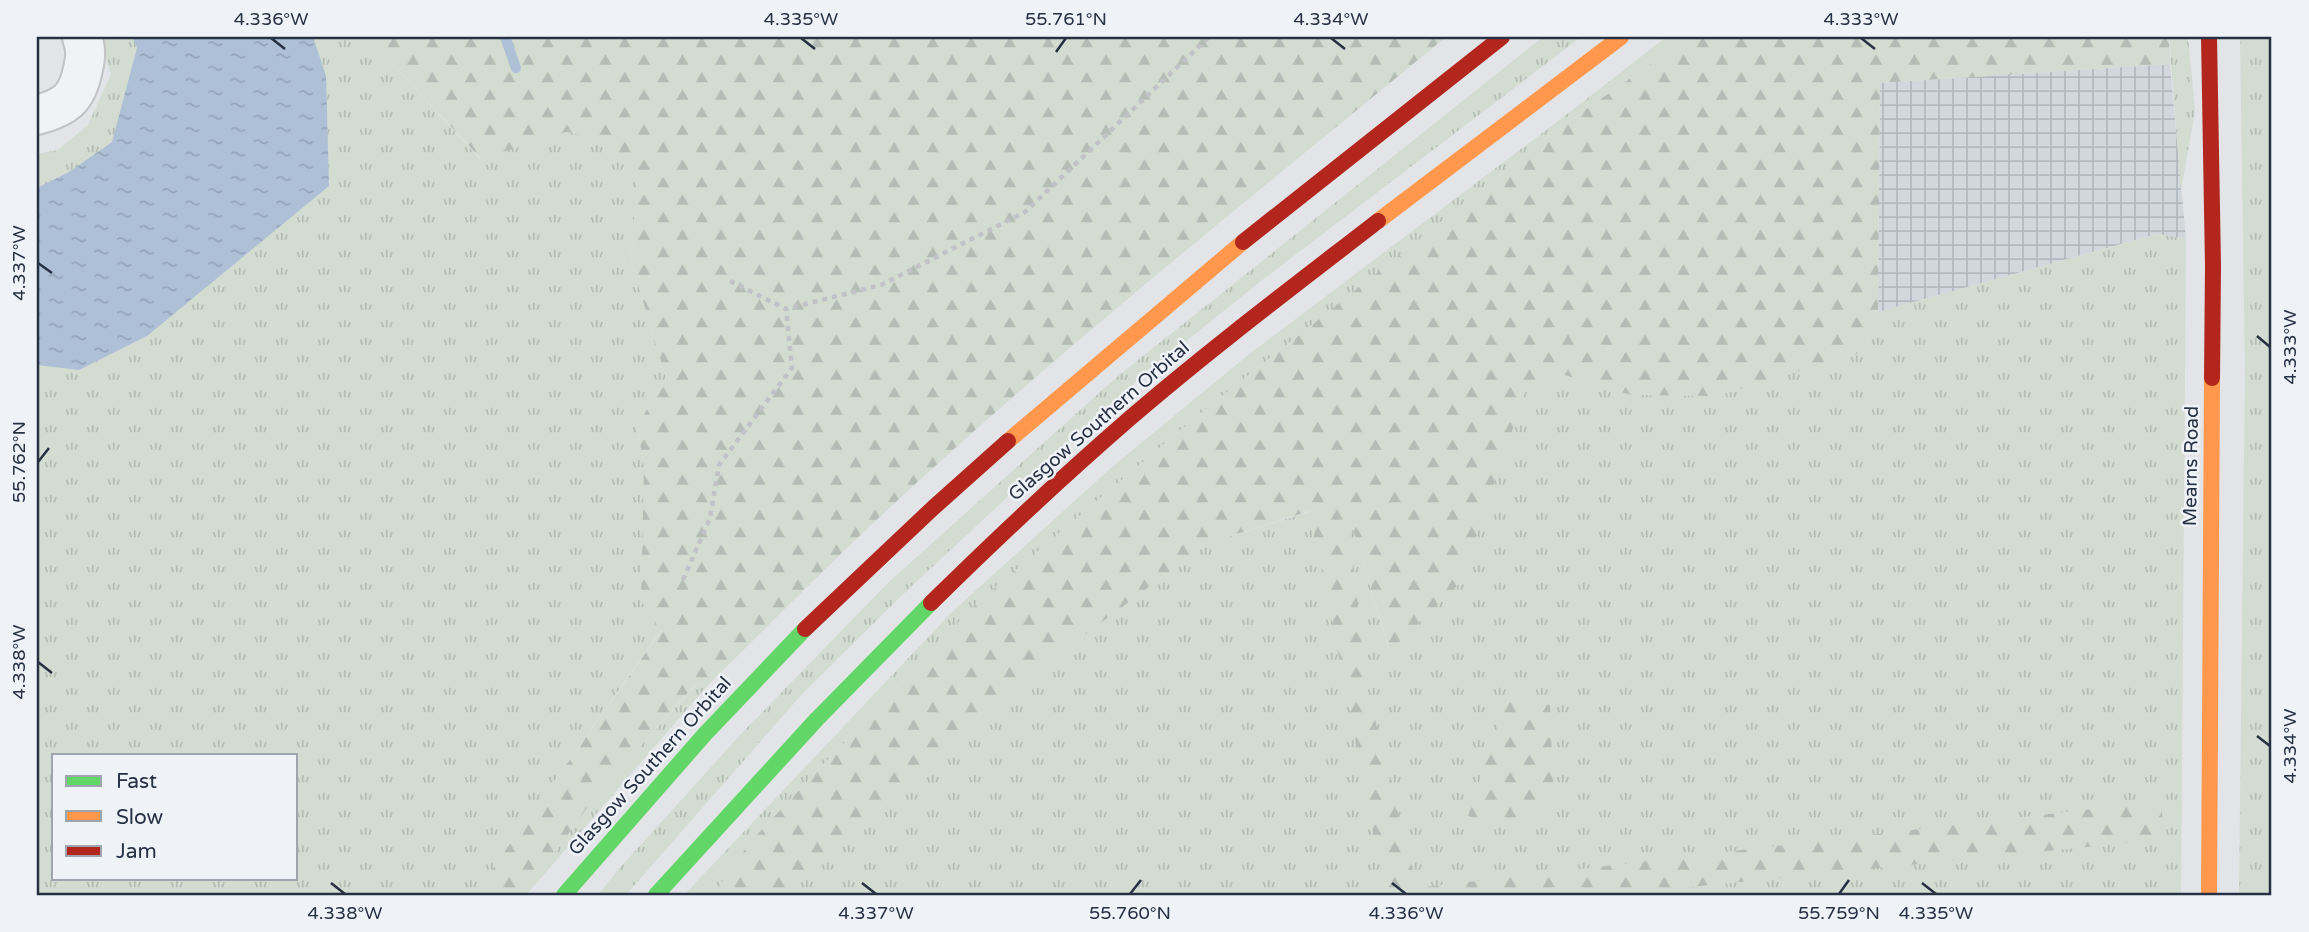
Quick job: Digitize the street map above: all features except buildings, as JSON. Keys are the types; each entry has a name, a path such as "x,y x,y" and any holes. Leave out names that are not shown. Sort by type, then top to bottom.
{"main road":[{"name":"Glasgow Southern Orbital","path":"564,895 751,683 853,581 1128,337 1367,141 1502,37"},
{"name":"Glasgow Southern Orbital","path":"656,895 745,795 905,627 1104,441 1204,357 1621,37"},
{"name":"Mearns Road","path":"2209,37 2213,266 2209,895"}],"street":[{"path":"37,115 54,110 70,100 80,88 87,52 82,37"}],"path":[{"path":"730,281 786,309 881,285 1025,212 1209,37"},
{"path":"683,580 710,518 719,466 792,368 786,309"}],"shaded area":[{"path":"2170,64 2186,239 2157,234 1878,312 1880,83"}],"green space":[{"path":"98,37 368,37 480,159 566,132 607,139 637,181 631,261 666,378 637,426 644,466 661,630 493,868 470,895 37,895 37,154 58,150 88,125 111,74"},
{"path":"368,37 1446,37 1154,277 1010,400 870,526 708,685 696,684 601,789 557,849 517,895 470,895 493,868 661,631 641,601 644,466 637,426 666,378 631,261 637,181 607,139 566,132 481,159"},
{"path":"1543,37 1581,37 1261,281 1145,374 900,597 802,694 626,895 598,895 741,734 889,582 1118,376"},
{"path":"1666,37 1689,37 1558,129 1196,417 977,603 750,842 713,895 684,895 952,612 1111,468 1248,355"},
{"path":"1689,37 2169,37 2170,64 1880,83 1878,312 1863,352 1717,396 1631,395 1561,374 1527,387 1461,582 1390,651 1346,506 1368,691 1417,888 2160,801 2166,839 1611,895 1386,895 1310,511 1208,543 983,711 787,895 713,895 750,842 977,603 1196,417 1558,129"},
{"path":"2169,37 2188,37 2195,111 2181,191"},
{"path":"2240,37 2272,37 2272,895 2239,895 2245,371"},
{"path":"2158,234 2186,239 2181,895 787,895 983,711 1208,543 1345,501 1389,650 1461,582 1526,387 1561,374 1631,395 1863,352 1878,312"},
{"path":"697,684 708,685 526,895 517,895 557,849 601,789"},
{"path":"1520,699 1550,705 1554,803 1512,829 1468,816 1505,702"}],"water":[{"path":"133,37 313,37 326,76 329,186 147,336 79,370 37,365 37,188 69,172 112,142 137,48"}],"waterway":[{"path":"505,37 516,68"}],"traffic: fast":[{"path":"656,895 817,719 931,603"},
{"path":"564,895 705,734 805,629"}],"traffic: slow":[{"path":"1378,221 1621,37"},
{"path":"1008,441 1243,242"},
{"path":"2209,895 2212,378"}],"traffic: jam":[{"path":"1243,242 1502,37"},
{"path":"2209,37 2212,378"},
{"path":"931,603 1028,510 1159,393 1378,221"},
{"path":"805,629 1008,441"}]}
